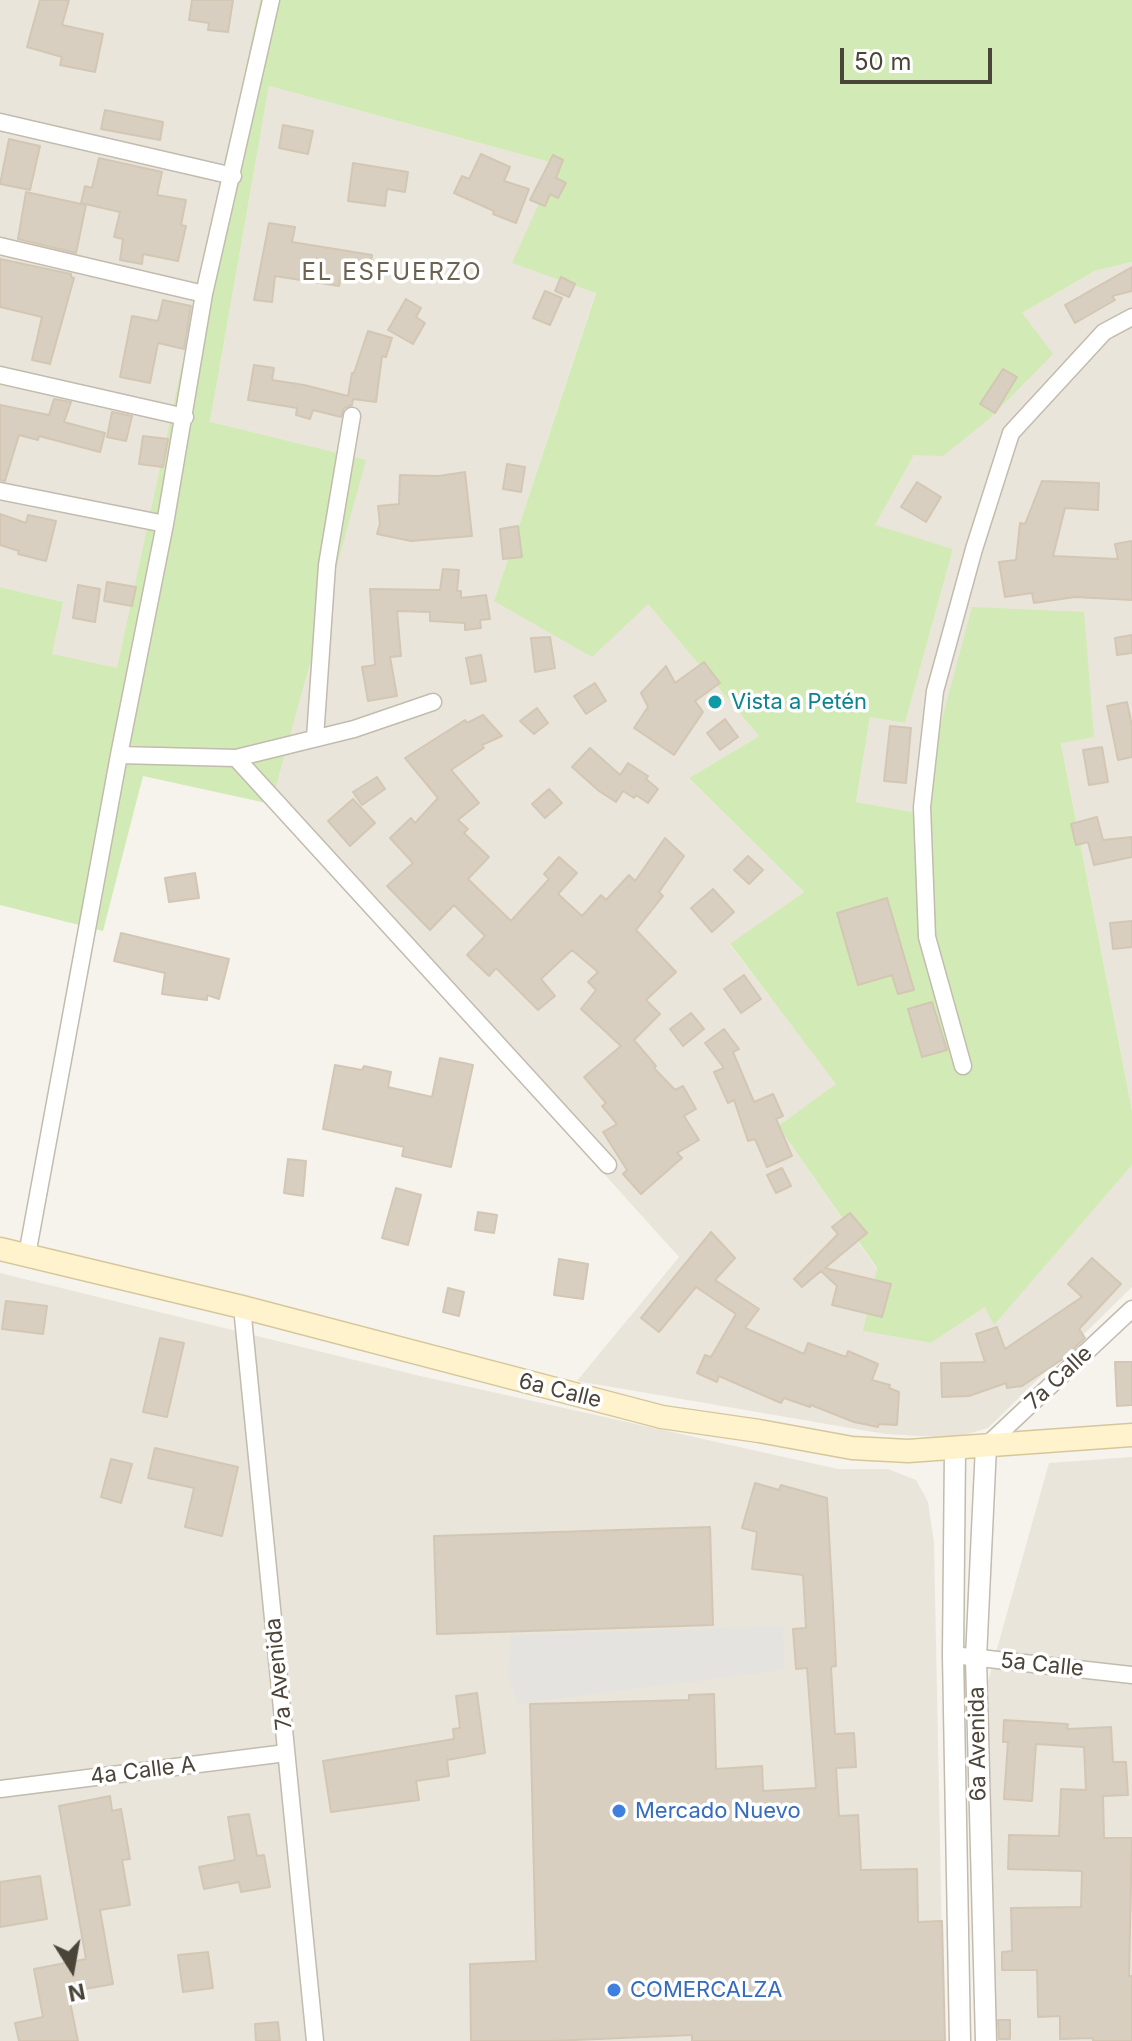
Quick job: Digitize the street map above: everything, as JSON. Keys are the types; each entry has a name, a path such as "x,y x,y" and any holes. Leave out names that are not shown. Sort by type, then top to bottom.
{"main road":[{"name":"6a Calle","path":"0,1249 242,1307 662,1417 852,1448 908,1451 1132,1435"}],"street":[{"path":"27,1255 185,417 204,294 271,0"},
{"path":"0,122 233,176"},
{"path":"0,246 204,294"},
{"path":"963,1066 927,937 922,807 935,691 974,549 1011,433 1104,332 1132,317"},
{"path":"0,375 185,417"},
{"path":"315,738 327,565 352,416"},
{"path":"0,491 165,524"},
{"path":"119,755 236,758 354,729 433,702"},
{"path":"236,758 608,1165"},
{"name":"7a Avenida","path":"242,1307 315,2041"},
{"name":"7a Calle","path":"986,1446 1132,1309"},
{"name":"6a Avenida","path":"986,1446 976,1658 986,2041"},
{"name":"6a Avenida","path":"955,1449 953,1655 960,2041"},
{"name":"5a Calle","path":"953,1655 1132,1675"},
{"name":"4a Calle A","path":"0,1789 286,1753"}],"shaded area":[{"path":"0,0 260,0 117,669 51,654 62,602 0,587"},
{"path":"269,86 557,164 596,292 494,601 648,604 759,736 689,778 804,892 730,945 837,1084 778,1126 877,1269 864,1331 931,1343 986,1306 994,1324 1132,1165 1132,1287 988,1428 954,1438 885,1434 577,1381 679,1257 271,804 210,422"},
{"path":"1132,262 1132,1111 1061,742 1084,612 916,814 856,802 870,717 905,723 953,549 874,526 914,455 1022,313 1095,271"},
{"path":"0,1273 416,1375 838,1469 888,1469 916,1480 928,1502 934,1543 944,2041 0,2041"},
{"path":"1132,1457 1132,2041 996,2041 988,1681 1049,1463"},
{"path":"783,1626 784,1670 518,1704 508,1677 511,1635"}],"green space":[{"path":"260,0 1132,0 1132,262 1095,271 1022,313 1053,354 989,419 943,456 914,455 875,525 953,549 905,723 870,717 856,802 917,813 972,607 1084,612 1094,737 1061,743 1132,1111 1132,1165 994,1325 985,1307 931,1343 863,1331 877,1268 778,1126 836,1084 730,944 804,892 689,778 759,736 648,604 592,657 494,601 596,293 512,263 557,164 269,86 210,422 366,460 271,804 143,776 103,931 0,905 0,587 63,602 52,654 117,668"}],"building":[{"path":"40,0 69,0 62,25 103,34 95,72 60,65 62,57 27,47"},
{"path":"192,0 233,0 228,32 208,30 209,23 189,20"},
{"path":"105,110 163,122 160,140 101,129"},
{"path":"283,125 313,131 308,154 279,148"},
{"path":"9,139 40,146 30,190 0,184"},
{"path":"481,154 510,167 504,181 529,189 516,223 454,193 462,176 469,179"},
{"path":"553,155 563,160 556,178 566,183 558,198 550,194 545,206 530,200"},
{"path":"99,158 162,172 157,195 186,200 181,225 186,226 178,261 143,254 142,264 120,260 123,239 114,237 120,212 81,203 85,186 92,188"},
{"path":"353,163 408,172 405,192 387,189 385,206 348,201"},
{"path":"26,192 86,205 76,253 18,239"},
{"path":"269,223 295,227 292,242 372,255 369,274 342,269 339,286 275,276 272,302 254,300"},
{"path":"0,259 71,274 74,278 50,364 32,360 42,317 0,307"},
{"path":"1132,267 1132,291 1112,296 1115,300 1075,323 1065,305"},
{"path":"561,277 575,284 569,297 555,291"},
{"path":"545,291 562,298 550,325 533,318"},
{"path":"406,299 421,308 416,317 425,323 413,344 388,330"},
{"path":"163,300 191,306 184,349 158,343 150,383 120,377 132,316 158,321"},
{"path":"368,331 392,338 386,357 382,356 376,402 353,399 352,405 344,408 341,417 313,410 310,419 296,415 297,408 248,400 254,365 274,368 272,380 348,396 352,373"},
{"path":"1003,369 1017,377 995,413 980,404"},
{"path":"54,399 71,402 64,422 105,433 100,452 39,436 38,440 19,435 5,481 0,480 0,405 49,415"},
{"path":"112,412 132,416 126,441 107,437"},
{"path":"143,436 168,439 163,467 139,464"},
{"path":"507,464 525,467 521,492 503,489"},
{"path":"465,472 472,536 411,541 377,534 380,524 378,506 399,504 400,475 439,476"},
{"path":"1042,481 1099,483 1098,510 1065,508 1053,556 1118,559 1115,544 1132,541 1132,600 1075,597 1034,603 1032,593 1005,597 999,562 1016,560 1020,523 1025,524"},
{"path":"917,482 941,497 926,522 901,507"},
{"path":"0,514 26,523 28,515 56,521 46,561 18,554 19,551 0,545"},
{"path":"518,526 522,557 503,559 500,529"},
{"path":"443,569 459,570 457,591 461,591 461,598 486,595 490,619 480,620 481,628 465,630 465,623 430,621 430,612 397,611 401,656 390,657 397,696 368,701 362,667 375,665 370,589 440,590"},
{"path":"107,582 136,587 132,606 104,601"},
{"path":"78,585 100,589 95,622 73,618"},
{"path":"1132,635 1132,653 1117,655 1115,638"},
{"path":"550,637 555,668 535,672 531,638"},
{"path":"481,655 486,681 471,684 466,658"},
{"path":"704,662 720,683 695,701 703,712 674,755 634,728 648,707 641,693 666,666 675,683"},
{"path":"595,683 606,701 586,714 574,696"},
{"path":"1127,702 1132,726 1132,757 1118,760 1107,706"},
{"path":"537,708 548,723 534,734 520,721"},
{"path":"483,715 502,736 482,745 484,748 451,770 479,803 458,820 468,829 464,833 489,857 468,879 511,921 549,879 544,874 559,857 577,873 558,894 582,916 601,895 606,900 629,875 635,881 665,838 684,856 659,892 663,896 636,930 676,972 646,1000 660,1014 634,1040 675,1090 683,1086 696,1109 684,1116 699,1140 677,1153 682,1158 641,1194 623,1174 627,1170 603,1132 617,1124 602,1106 606,1103 584,1077 621,1046 581,1009 596,990 588,982 598,972 572,950 541,979 555,996 538,1010 496,968 489,976 467,955 485,936 454,905 430,930 387,886 413,863 390,838 411,818 415,823 438,798 405,758 465,720 467,723"},
{"path":"725,719 738,737 720,750 707,733"},
{"path":"890,726 911,728 906,783 884,781"},
{"path":"1102,747 1108,782 1089,785 1083,750"},
{"path":"590,748 620,775 628,763 648,776 646,779 658,789 648,803 623,791 616,802 572,767"},
{"path":"377,777 385,789 362,805 353,792"},
{"path":"549,789 562,803 545,818 532,804"},
{"path":"353,799 375,823 350,846 328,821"},
{"path":"1097,817 1103,840 1132,837 1132,857 1094,865 1088,842 1076,845 1071,824"},
{"path":"748,856 763,870 749,884 734,870"},
{"path":"195,873 199,898 169,902 165,878"},
{"path":"713,889 734,912 712,932 691,908"},
{"path":"887,898 914,990 898,994 892,975 858,985 837,913"},
{"path":"1132,921 1132,947 1113,949 1110,923"},
{"path":"121,933 229,959 219,999 207,995 207,1000 162,994 165,973 114,961"},
{"path":"744,975 761,999 741,1013 724,989"},
{"path":"932,1002 947,1050 922,1057 908,1009"},
{"path":"691,1013 704,1029 683,1046 670,1029"},
{"path":"724,1029 739,1049 733,1052 754,1102 773,1094 783,1116 776,1119 792,1156 767,1167 755,1139 748,1141 734,1100 728,1103 714,1072 724,1068 705,1043"},
{"path":"440,1058 473,1065 451,1167 402,1156 404,1147 323,1129 335,1065 362,1070 364,1066 391,1072 388,1087 432,1097"},
{"path":"288,1159 306,1161 303,1196 284,1193"},
{"path":"782,1168 791,1186 776,1193 767,1175"},
{"path":"396,1188 421,1195 408,1245 382,1238"},
{"path":"478,1212 497,1215 494,1233 475,1230"},
{"path":"850,1213 867,1233 825,1268 891,1284 882,1317 832,1305 837,1286 821,1271 802,1287 794,1279 838,1234 832,1227"},
{"path":"711,1232 735,1258 715,1280 759,1309 745,1328 804,1354 808,1343 846,1357 848,1351 878,1364 872,1380 890,1385 889,1388 899,1392 897,1425 879,1424 878,1427 854,1422 811,1405 784,1398 781,1403 719,1376 717,1382 697,1373 705,1355 711,1357 736,1314 696,1287 659,1332 641,1318"},
{"path":"1092,1258 1121,1284 1079,1329 1085,1338 1063,1359 1022,1386 1007,1388 1006,1383 969,1396 942,1397 941,1363 985,1362 976,1334 997,1327 1005,1349 1082,1297 1068,1284"},
{"path":"559,1259 588,1264 583,1299 554,1295"},
{"path":"448,1288 464,1292 459,1316 443,1312"},
{"path":"6,1301 47,1306 43,1334 2,1329"},
{"path":"160,1338 184,1343 167,1417 143,1412"},
{"path":"1115,1362 1132,1362 1132,1405 1117,1406"},
{"path":"155,1448 238,1467 222,1536 185,1527 194,1488 148,1478"},
{"path":"111,1459 132,1464 121,1503 101,1497"},
{"path":"755,1483 779,1490 781,1485 827,1498 836,1666 831,1667 835,1734 854,1733 856,1767 836,1768 839,1816 858,1815 861,1870 917,1869 918,1922 942,1921 945,2041 692,2041 692,2035 471,2041 470,1964 536,1961 530,1704 689,1700 689,1695 714,1694 716,1769 762,1766 763,1791 816,1788 807,1668 796,1669 793,1629 806,1628 803,1575 752,1569 757,1532 742,1528"},
{"path":"710,1527 713,1625 437,1634 434,1536"},
{"path":"477,1693 485,1753 447,1760 449,1776 416,1781 419,1800 331,1812 323,1761 454,1739 453,1729 460,1728 456,1696"},
{"path":"1004,1720 1068,1724 1067,1729 1111,1727 1113,1762 1126,1762 1128,1795 1103,1796 1104,1838 1132,1838 1129,1976 1132,1976 1132,2041 1060,2039 1060,2016 1038,2017 1037,1970 1002,1970 1002,1952 1012,1951 1011,1908 1081,1907 1082,1871 1008,1869 1009,1835 1059,1836 1061,1789 1086,1790 1084,1747 1036,1744 1032,1801 1004,1799 1008,1742 1003,1742"},
{"path":"110,1796 112,1811 121,1809 130,1859 122,1860 130,1905 100,1910 113,1984 68,1992 78,2041 19,2041 15,2023 43,2017 34,1969 86,1959 59,1806"},
{"path":"249,1814 257,1856 264,1855 270,1887 241,1892 239,1882 204,1889 199,1867 235,1860 228,1817"},
{"path":"40,1876 47,1919 0,1927 0,1882"},
{"path":"208,1952 213,1988 183,1992 178,1955"},
{"path":"998,2020 1010,2020 1010,2039 999,2039"},
{"path":"278,2022 280,2041 256,2041 255,2024"}],"place":[{"name":"Vista a Petén","path":"715,702"},
{"name":"Mercado Nuevo","path":"619,1811"},
{"name":"COMERCALZA","path":"614,1990"}],"district":[{"name":"EL ESFUERZO","path":"392,273"}]}
